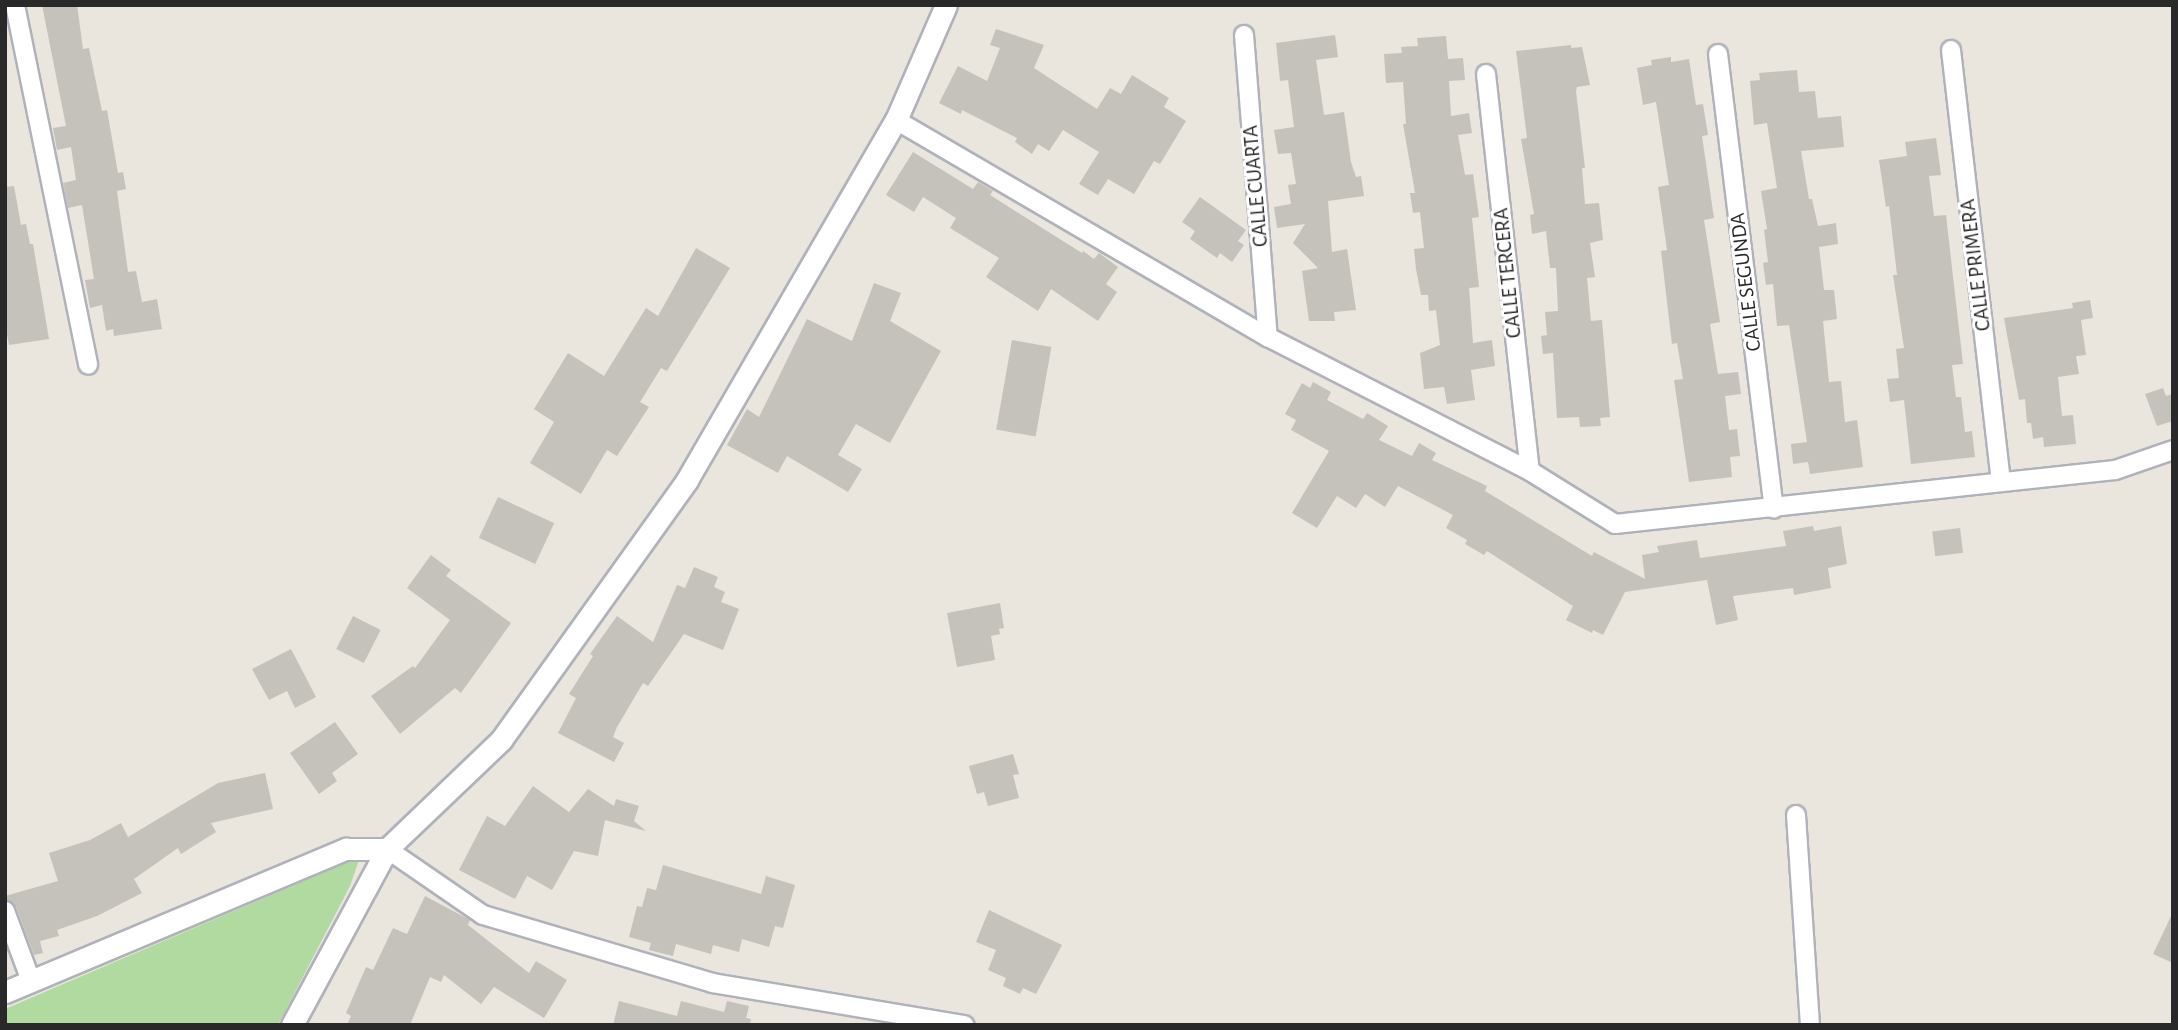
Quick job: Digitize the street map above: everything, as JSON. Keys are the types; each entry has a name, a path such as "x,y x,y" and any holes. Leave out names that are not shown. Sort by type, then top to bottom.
{"street":[{"path":"16,5 88,365"},
{"path":"292,1025 387,849 500,740 687,480 896,120 946,5"},
{"name":"CALLE CUARTA","path":"1244,35 1268,337"},
{"name":"CALLE PRIMERA","path":"1951,50 2001,481"},
{"name":"CALLE SEGUNDA","path":"1718,54 1773,509"},
{"name":"CALLE TERCERA","path":"1486,74 1530,471"},
{"path":"896,120 1268,337 1530,471 1615,524 2115,470 2173,450"},
{"path":"1796,814 1810,1025"},
{"path":"5,992 346,849 387,849 483,915 713,983 965,1025"},
{"path":"5,911 31,981"}],"green space":[{"path":"360,857 350,886 278,1025 5,1025 5,1009"}],"building":[{"path":"42,5 77,5 83,49 89,48 102,111 107,110 118,173 123,172 126,189 117,191 128,272 136,271 142,302 157,299 162,329 114,336 113,329 106,331 102,305 90,308 85,280 94,279 82,205 68,208 63,183 76,180 71,147 57,150 53,128 66,126"},
{"path":"996,29 1044,45 1034,68 1097,109 1110,88 1121,94 1132,75 1169,98 1164,107 1186,121 1160,164 1154,161 1134,194 1108,179 1098,195 1079,184 1099,152 1063,130 1049,151 1038,144 1032,154 1015,142 1017,138 962,110 961,114 939,103 958,66 987,81 1000,48 990,45"},
{"path":"1335,35 1338,57 1316,60 1324,115 1344,112 1351,162 1356,177 1361,176 1364,196 1328,201 1332,252 1347,249 1356,310 1334,312 1335,321 1309,321 1302,271 1318,268 1293,243 1305,224 1277,228 1274,207 1291,204 1288,185 1296,184 1291,153 1278,154 1274,130 1294,127 1288,80 1280,81 1276,43"},
{"path":"1446,36 1448,59 1463,58 1465,80 1449,81 1451,116 1469,113 1472,133 1458,135 1465,175 1473,174 1479,217 1472,218 1479,287 1469,288 1473,343 1492,340 1495,366 1471,370 1475,400 1447,404 1444,387 1424,389 1420,353 1440,345 1436,310 1429,311 1428,295 1421,295 1416,269 1414,249 1424,248 1420,212 1413,213 1410,193 1415,193 1403,124 1406,124 1403,82 1386,83 1384,54 1402,53 1401,47 1418,46 1417,38"},
{"path":"1571,45 1571,48 1582,47 1590,85 1577,87 1576,91 1585,168 1582,168 1585,204 1599,203 1603,240 1590,243 1595,277 1587,278 1591,321 1602,320 1610,417 1600,418 1601,426 1580,427 1579,417 1557,418 1553,353 1543,354 1541,336 1547,335 1545,312 1558,311 1556,268 1550,268 1546,231 1532,234 1530,215 1534,214 1521,139 1527,138 1516,51"},
{"path":"1671,57 1671,62 1689,59 1696,105 1703,104 1708,135 1702,136 1714,218 1704,220 1720,322 1710,324 1718,374 1738,372 1741,394 1725,396 1729,430 1737,429 1740,456 1730,457 1732,477 1689,482 1674,380 1683,379 1677,343 1672,344 1661,251 1667,250 1658,187 1669,185 1656,102 1643,105 1637,68 1652,65 1651,60"},
{"path":"1797,70 1799,92 1815,91 1818,118 1841,116 1844,147 1801,151 1809,199 1812,199 1818,226 1836,223 1838,244 1819,247 1824,290 1834,290 1837,319 1823,321 1829,382 1841,381 1845,422 1857,420 1863,467 1810,474 1808,462 1793,464 1791,444 1807,442 1789,325 1777,326 1773,284 1766,285 1763,263 1768,262 1764,230 1767,229 1761,191 1777,188 1767,123 1754,125 1750,81 1760,80 1759,73"},
{"path":"1936,138 1941,175 1929,176 1934,216 1946,215 1963,364 1952,365 1956,397 1961,397 1965,432 1972,431 1975,457 1911,464 1904,400 1890,402 1887,379 1899,378 1896,349 1904,348 1893,275 1897,275 1889,206 1886,207 1879,160 1907,156 1905,142"},
{"path":"913,152 973,189 978,182 993,191 990,195 1082,253 1083,251 1094,259 1099,253 1118,267 1106,284 1117,292 1098,321 1051,289 1038,311 986,277 999,258 950,228 956,218 923,197 914,212 886,195"},
{"path":"14,186 21,225 26,224 30,244 33,244 49,339 9,345 5,324 5,187"},
{"path":"1200,197 1246,230 1238,241 1244,245 1232,262 1220,253 1217,258 1190,239 1195,231 1182,222"},
{"path":"696,248 730,268 667,371 661,368 640,402 649,407 617,456 607,450 581,494 530,463 554,422 534,409 568,353 604,376 646,308 658,316"},
{"path":"874,283 901,293 890,321 941,351 890,443 856,424 838,455 862,469 848,492 787,456 778,473 727,445 747,409 759,417 807,319 852,341"},
{"path":"2090,300 2093,318 2081,320 2086,355 2076,356 2079,374 2058,377 2062,416 2073,415 2076,444 2044,447 2043,437 2033,439 2031,423 2027,423 2025,399 2019,400 2004,318 2073,308 2072,303"},
{"path":"1012,340 1051,347 1036,437 996,430"},
{"path":"1313,382 1331,392 1327,400 1363,419 1367,413 1388,426 1379,440 1412,456 1419,443 1436,453 1432,460 1487,486 1485,491 1592,556 1594,552 1645,579 1642,555 1659,552 1657,546 1697,540 1700,558 1786,546 1783,531 1813,526 1814,531 1841,526 1847,564 1828,568 1831,588 1794,595 1793,588 1733,596 1738,620 1716,625 1707,580 1625,592 1603,635 1593,630 1592,633 1566,620 1573,606 1487,551 1484,555 1465,544 1467,540 1446,528 1453,515 1398,486 1385,507 1365,494 1356,508 1337,496 1317,528 1292,513 1329,451 1291,430 1296,420 1285,414 1302,383 1310,388"},
{"path":"2163,388 2166,396 2173,394 2173,421 2157,426 2145,394"},
{"path":"498,497 554,523 535,564 479,538"},
{"path":"1960,528 1963,553 1935,556 1932,531"},
{"path":"431,555 451,570 446,576 511,623 461,693 455,688 400,734 371,696 413,666 415,668 450,620 407,588"},
{"path":"694,567 718,577 714,587 725,592 721,602 739,609 723,650 684,634 648,686 643,683 617,727 613,737 624,743 614,762 558,733 576,698 569,694 593,656 590,654 617,616 653,642 677,585 685,588"},
{"path":"1000,603 1004,628 999,629 1000,634 991,636 995,660 957,667 947,613"},
{"path":"353,616 381,630 364,663 336,649"},
{"path":"291,649 316,697 295,708 287,691 269,700 252,669"},
{"path":"335,722 358,754 332,773 337,781 319,794 290,753"},
{"path":"1013,754 1019,774 1013,775 1019,798 988,806 984,792 977,794 969,766"},
{"path":"265,773 273,809 211,823 216,832 181,854 178,848 134,879 142,893 97,916 57,930 59,936 40,941 43,953 34,955 16,907 5,900 5,896 58,881 49,853 90,840 121,823 128,837 218,783"},
{"path":"533,786 569,812 588,789 614,806 616,799 639,806 634,821 646,831 605,820 598,856 574,851 552,890 527,876 515,899 459,870 487,816 505,826"},
{"path":"663,865 761,894 766,876 795,885 783,928 775,926 769,947 742,939 739,952 713,945 711,954 676,944 673,956 649,950 651,943 629,937 637,906 642,907 647,888 656,890"},
{"path":"425,896 470,920 468,925 529,973 536,961 567,980 544,1018 494,987 481,1004 444,975 441,982 430,977 410,1025 347,1025 351,1016 346,1013 366,967 373,970 393,928 407,934"},
{"path":"989,910 1062,945 1036,994 1023,988 1020,994 1003,986 1006,978 988,970 996,950 976,942"},
{"path":"2173,912 2173,963 2153,954"},
{"path":"619,1001 677,1016 681,1001 724,1012 727,1001 749,1006 746,1018 751,1019 750,1025 613,1025"}]}
